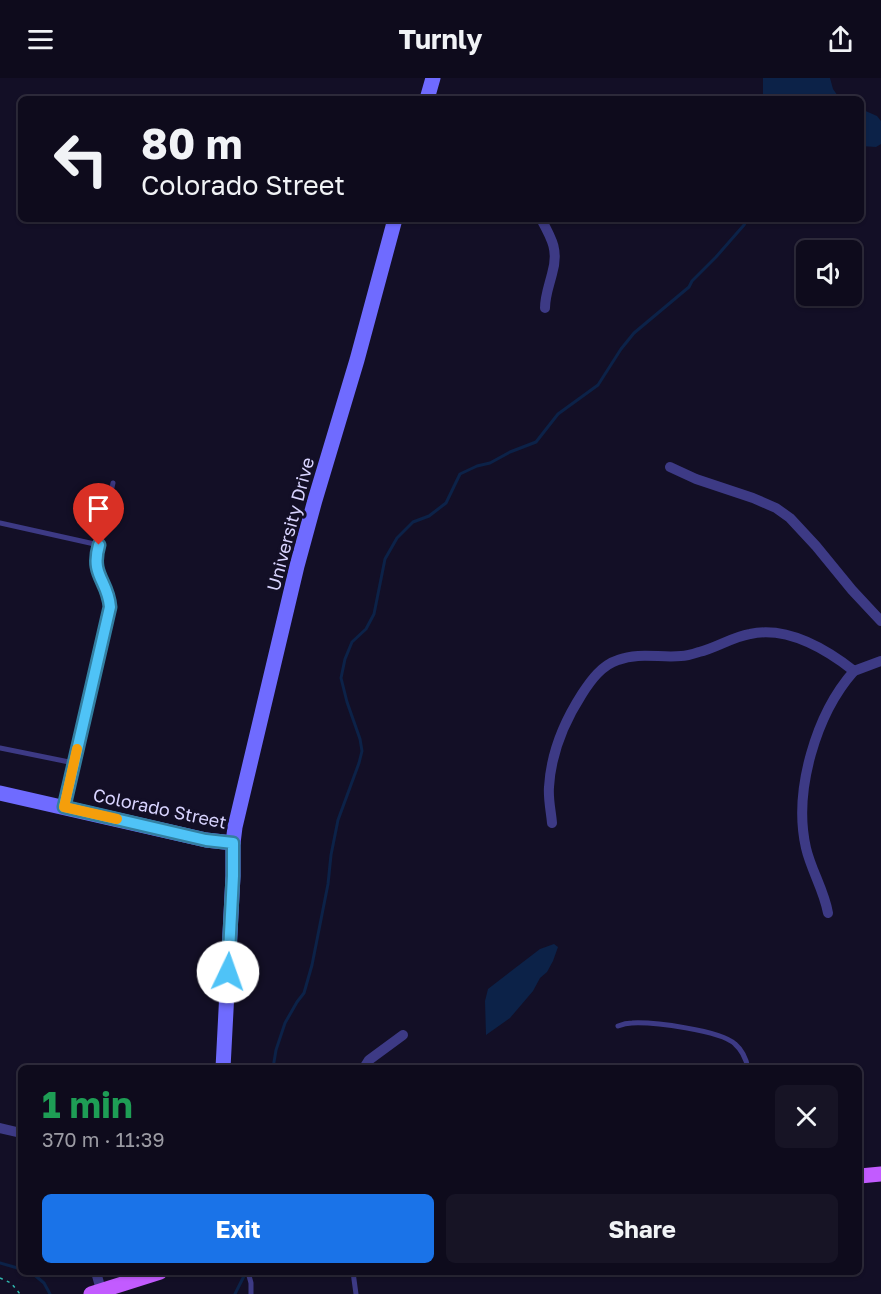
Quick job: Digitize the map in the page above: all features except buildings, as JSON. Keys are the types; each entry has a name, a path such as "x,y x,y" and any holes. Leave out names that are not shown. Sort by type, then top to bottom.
{"main road":[{"path":"862,1176 881,1173"},
{"path":"98,1293 151,1275"}],"street":[{"path":"428,96 433,78"},
{"name":"University Drive","path":"233,843 297,566 394,222"},
{"path":"543,222 555,251 555,263 546,294 545,308"},
{"path":"670,467 696,479 753,498 776,508 790,518 881,621"},
{"path":"552,823 549,786 552,761 558,740 572,710 588,685 609,664 631,656 682,656 702,652 744,635 763,632 786,635 808,643 839,659 854,671"},
{"path":"828,913 805,846 802,812 804,789 816,740 836,694 854,671 881,661"},
{"name":"Colorado Street","path":"0,793 206,840 233,843 223,1065"},
{"path":"366,1065 369,1060 403,1035"},
{"path":"0,1128 18,1132"},
{"path":"96,1275 98,1293"}],"lane":[{"path":"64,807 110,607 109,596 96,567 113,483"},
{"path":"0,523 99,545"},
{"path":"0,748 74,763"},
{"path":"618,1026 629,1022 652,1024 719,1036 734,1043 740,1049 746,1065"},
{"path":"249,1275 251,1294"},
{"path":"353,1275 356,1294"}],"path":[{"path":"0,1278 11,1283 20,1294"}],"water":[{"path":"763,78 830,78 838,96 763,96"},
{"path":"864,110 877,116 881,121 881,144 876,147 864,146"},
{"path":"554,944 558,947 553,961 533,991 510,1018 486,1035 485,1001 488,989 540,949"}],"waterway":[{"path":"274,1065 285,1023 304,993 312,965 338,820 362,751 341,678 352,642 366,629 374,614 385,559 397,538 413,522 429,516 446,503 460,474 536,442 558,414 598,385 634,333 689,287 746,222"},
{"path":"0,1263 18,1268"},
{"path":"35,1275 44,1283 50,1294"},
{"path":"235,1294 244,1275"}],"slow traffic":[{"path":"77,749 64,807 117,819"}],"route":[{"path":"99,545 96,567 109,596 110,607 64,807 206,840 233,843 228,972"}]}
